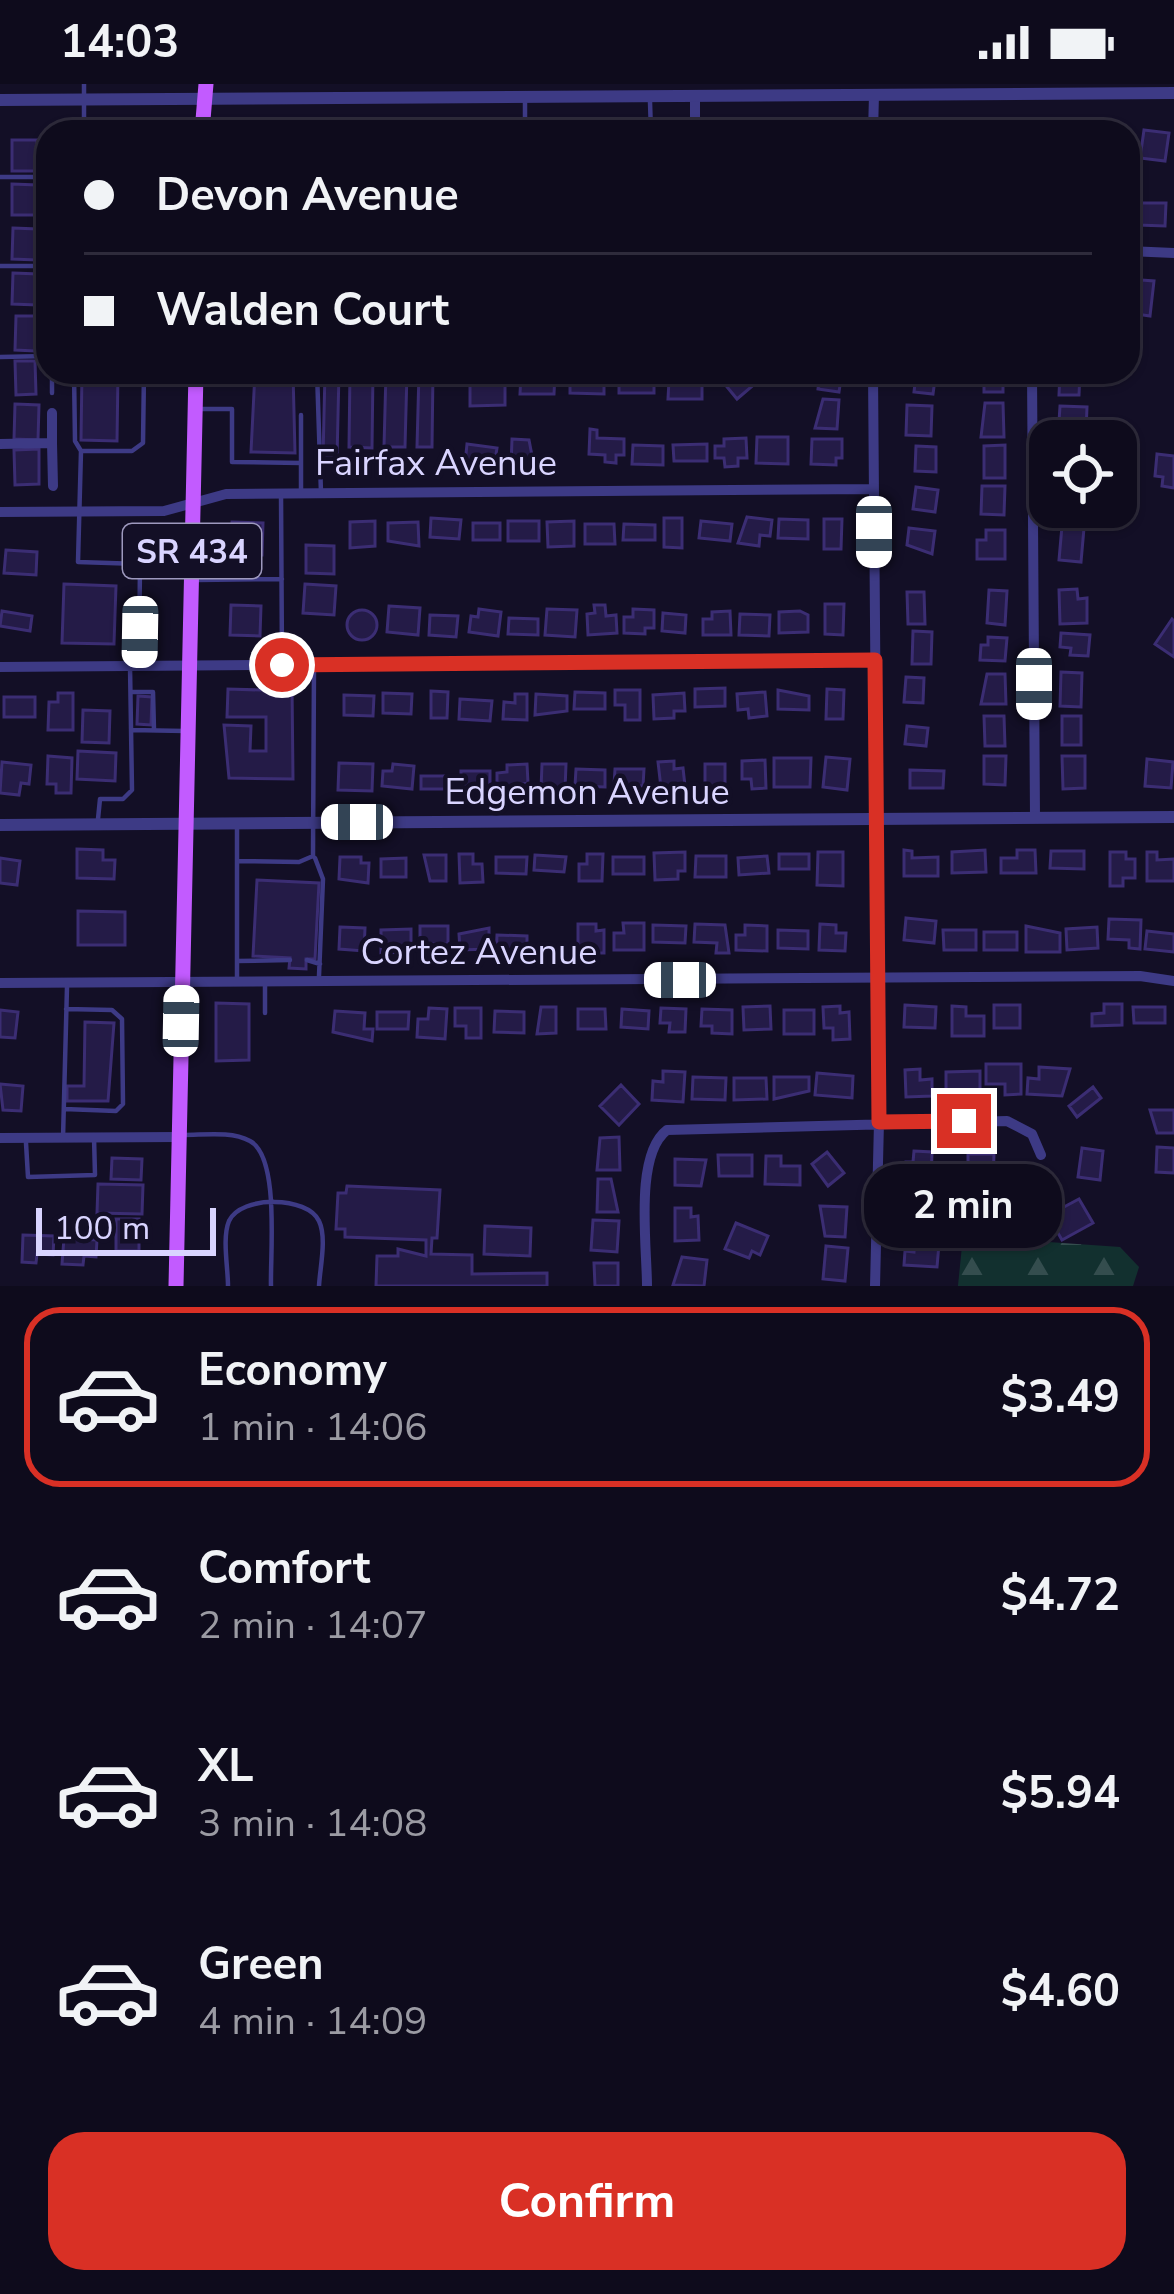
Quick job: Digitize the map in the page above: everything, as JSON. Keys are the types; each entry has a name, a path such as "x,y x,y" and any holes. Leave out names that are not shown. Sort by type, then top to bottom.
{"main road":[{"path":"202,120 203,89"},
{"name":"SR 434","path":"176,1286 196,384"}],"street":[{"path":"0,100 84,100 203,89 525,91 650,97 695,96 716,90 1174,93"},
{"path":"874,94 874,120"},
{"path":"695,96 695,120"},
{"path":"1140,252 1174,253"},
{"path":"873,384 879,1122 875,1286"},
{"path":"1032,384 1036,818"},
{"path":"52,413 53,486"},
{"path":"0,444 52,443"},
{"name":"Fairfax Avenue","path":"0,512 164,511 226,494 874,489"},
{"path":"0,667 875,660"},
{"name":"Edgemon Avenue","path":"0,825 1174,818"},
{"name":"Cortez Avenue","path":"0,983 1140,976 1174,981"},
{"path":"647,1286 647,1162 656,1138 682,1127 1007,1121 1032,1134 1041,1155"},
{"path":"0,1138 179,1136"}],"lane":[{"path":"84,84 84,120"},
{"path":"650,97 651,120"},
{"path":"0,177 36,177"},
{"path":"0,266 36,266"},
{"path":"0,357 36,356"},
{"path":"52,384 52,393"},
{"path":"74,384 75,441 81,451 78,562 282,578"},
{"path":"81,451 140,449 144,384"},
{"path":"317,384 321,494"},
{"path":"195,409 232,409 232,462 301,463"},
{"path":"301,415 301,494"},
{"path":"281,494 282,665"},
{"path":"98,824 98,802 123,799 132,790 130,692 140,564"},
{"path":"314,664 312,823 314,856 322,879 318,982"},
{"path":"130,692 154,692 154,730"},
{"path":"131,730 188,731"},
{"path":"237,823 237,982"},
{"path":"237,861 299,862 314,856"},
{"path":"237,961 290,960"},
{"path":"307,960 320,964"},
{"path":"265,982 266,1013"},
{"path":"63,1138 67,983"},
{"path":"64,1109 116,1111 123,1104 122,1019 112,1010 66,1010"},
{"path":"179,1136 226,1135 256,1144 268,1163 271,1286"},
{"path":"26,1138 28,1177 94,1175 94,1137"},
{"path":"228,1286 227,1225 249,1204 270,1203 302,1206 322,1226 319,1286"}],"green space":[{"path":"963,1236 1120,1247 1139,1267 1133,1286 958,1286"}],"building":[{"path":"1144,130 1169,133 1165,161 1140,158"},
{"path":"12,140 36,140 36,171 12,171"},
{"path":"12,184 36,185 36,215 12,215"},
{"path":"1140,203 1166,203 1165,226 1140,225"},
{"path":"13,228 36,229 36,260 12,259"},
{"path":"13,273 36,274 36,305 12,304"},
{"path":"1141,280 1154,281 1150,316 1140,315"},
{"path":"16,316 36,316 35,351 15,350"},
{"path":"15,361 35,361 36,394 16,395"},
{"path":"82,384 118,384 117,441 81,440"},
{"path":"254,384 293,384 295,453 251,452"},
{"path":"325,384 339,384 337,459 323,458"},
{"path":"350,384 373,384 372,448 349,447"},
{"path":"386,384 407,384 405,447 384,447"},
{"path":"419,384 433,384 432,447 417,447"},
{"path":"505,384 505,405 470,406 470,385"},
{"path":"520,384 554,384 554,394 520,394"},
{"path":"570,384 604,384 604,394 570,393"},
{"path":"619,384 654,384 654,393 619,393"},
{"path":"669,384 702,384 702,399 668,399"},
{"path":"725,384 755,384 737,399"},
{"path":"819,384 840,384 839,392 818,389"},
{"path":"915,384 934,384 933,394 914,392"},
{"path":"984,384 1003,384 1003,392 984,392"},
{"path":"1059,384 1079,384 1079,395 1059,395"},
{"path":"823,399 839,400 837,429 815,428"},
{"path":"985,403 1003,403 1004,437 981,437"},
{"path":"15,404 39,405 38,440 14,439"},
{"path":"907,405 932,406 931,436 906,435"},
{"path":"1060,406 1087,407 1086,420 1059,420"},
{"path":"590,429 597,430 597,438 624,439 624,455 616,455 616,463 605,462 605,455 589,454"},
{"path":"757,437 788,437 788,464 756,463"},
{"path":"746,438 747,458 738,458 738,466 725,467 724,458 715,458 715,446 724,446 724,439"},
{"path":"512,439 529,440 534,466 511,466"},
{"path":"812,439 842,439 842,458 836,458 836,465 811,464"},
{"path":"467,444 497,448 494,467 465,464"},
{"path":"707,444 707,461 674,461 673,445"},
{"path":"633,445 663,446 663,465 632,464"},
{"path":"1005,445 1005,478 984,478 984,446"},
{"path":"916,446 936,447 936,472 915,471"},
{"path":"39,449 39,484 15,485 14,450"},
{"path":"1157,454 1174,456 1174,488 1162,486 1163,477 1155,476"},
{"path":"982,486 1005,486 1004,515 981,514"},
{"path":"916,487 938,490 935,512 913,509"},
{"path":"747,517 772,520 770,536 760,535 759,546 738,543"},
{"path":"431,518 461,520 459,539 430,537"},
{"path":"664,518 682,518 682,548 664,547"},
{"path":"779,519 808,520 808,539 778,538"},
{"path":"824,519 842,519 841,549 824,549"},
{"path":"375,521 375,546 350,548 350,522"},
{"path":"508,521 539,521 539,541 508,541"},
{"path":"574,521 574,546 548,547 547,522"},
{"path":"701,521 732,524 730,541 699,538"},
{"path":"232,522 263,523 262,555 231,554"},
{"path":"418,522 419,546 388,541 388,523"},
{"path":"473,523 500,523 500,540 473,540"},
{"path":"585,524 614,524 615,544 585,544"},
{"path":"624,524 655,525 655,540 623,540"},
{"path":"909,528 935,531 932,554 907,545"},
{"path":"1062,528 1084,528 1081,562 1059,560"},
{"path":"986,530 1005,530 1005,559 977,559 977,540 986,540"},
{"path":"306,545 334,546 334,574 306,573"},
{"path":"6,550 37,552 36,575 4,573"},
{"path":"64,584 116,586 114,644 62,643"},
{"path":"305,584 336,586 334,615 303,613"},
{"path":"1077,589 1078,599 1087,598 1087,623 1060,624 1059,590"},
{"path":"989,590 1007,591 1005,625 987,623"},
{"path":"907,592 924,592 925,624 908,624"},
{"path":"825,604 844,604 843,635 825,634"},
{"path":"231,605 261,606 260,636 230,635"},
{"path":"594,605 605,605 606,616 616,615 617,633 588,635 587,614 595,613"},
{"path":"389,606 420,608 418,635 387,632"},
{"path":"479,609 501,612 498,636 469,632 471,616 478,617"},
{"path":"547,609 577,610 575,637 545,635"},
{"path":"633,609 654,610 654,628 645,628 645,634 624,633 624,617 633,617"},
{"path":"362,610 377,625 362,640 347,625"},
{"path":"2,611 32,616 30,631 0,626"},
{"path":"730,611 731,635 703,635 703,619 712,619 712,612"},
{"path":"779,612 808,615 808,632 779,633"},
{"path":"663,613 686,615 685,633 662,631"},
{"path":"740,614 770,615 769,636 739,635"},
{"path":"430,615 458,616 456,637 429,635"},
{"path":"509,618 538,619 538,635 508,634"},
{"path":"1174,621 1174,657 1155,644"},
{"path":"913,631 932,632 931,664 912,664"},
{"path":"1061,633 1090,635 1088,656 1070,655 1071,648 1060,647"},
{"path":"988,637 1007,638 1005,661 980,660 981,645 988,645"},
{"path":"1061,672 1082,673 1081,707 1060,706"},
{"path":"987,674 1005,674 1006,704 981,704"},
{"path":"906,677 924,678 923,703 904,702"},
{"path":"260,685 292,685 293,779 229,778 224,725 251,726 250,751 266,751 266,717 227,717 228,689 260,690"},
{"path":"725,688 725,706 695,707 695,689"},
{"path":"827,689 844,690 843,719 826,719"},
{"path":"615,690 640,690 640,720 625,720 625,705 615,705"},
{"path":"778,690 809,696 809,710 778,709"},
{"path":"431,691 448,692 447,718 431,718"},
{"path":"575,692 605,693 605,709 574,709"},
{"path":"765,692 767,716 749,718 748,709 738,710 737,694"},
{"path":"58,693 73,693 73,730 48,730 49,702 58,702"},
{"path":"383,693 412,694 411,714 383,713"},
{"path":"684,693 685,711 674,711 674,718 654,719 653,695"},
{"path":"515,694 527,694 527,720 503,719 504,702 515,703"},
{"path":"536,694 567,696 567,711 535,715"},
{"path":"344,695 374,696 373,716 344,715"},
{"path":"138,696 152,697 151,725 137,724"},
{"path":"4,697 35,697 35,717 4,717"},
{"path":"460,699 492,701 490,721 459,719"},
{"path":"83,710 110,711 109,743 82,742"},
{"path":"984,716 1004,716 1005,746 985,746"},
{"path":"1062,716 1081,716 1081,745 1062,745"},
{"path":"907,726 928,728 926,746 905,744"},
{"path":"78,751 116,753 115,781 77,779"},
{"path":"48,756 72,758 71,793 56,793 56,784 47,784"},
{"path":"984,756 1006,756 1005,785 984,784"},
{"path":"1062,756 1085,756 1085,788 1063,789"},
{"path":"826,757 850,759 847,790 823,787"},
{"path":"774,758 811,758 810,787 774,787"},
{"path":"1147,759 1173,762 1171,788 1145,786"},
{"path":"765,760 766,788 752,789 751,779 742,779 742,761"},
{"path":"674,761 674,769 683,768 685,786 661,788 658,762"},
{"path":"2,762 31,765 29,784 21,783 19,795 0,793"},
{"path":"339,763 373,764 372,791 338,790"},
{"path":"393,764 414,766 412,789 382,786 383,771 392,771"},
{"path":"527,764 528,783 497,789 497,773 507,772 507,765"},
{"path":"542,764 566,764 565,790 541,789"},
{"path":"705,764 725,764 725,787 705,787"},
{"path":"576,769 605,770 605,787 575,786"},
{"path":"615,769 644,769 643,786 614,785"},
{"path":"910,770 944,771 943,788 910,788"},
{"path":"461,771 490,771 490,788 461,788"},
{"path":"421,776 452,776 452,789 421,789"},
{"path":"77,849 103,850 103,860 115,860 114,879 77,878"},
{"path":"904,850 912,851 912,858 938,857 938,876 904,876"},
{"path":"985,850 986,872 952,873 952,852"},
{"path":"1017,850 1035,850 1036,873 1001,873 1001,858 1017,858"},
{"path":"1051,851 1084,851 1084,869 1050,868"},
{"path":"685,852 685,871 678,871 678,879 655,880 654,853"},
{"path":"818,852 843,852 843,886 817,885"},
{"path":"1110,852 1126,852 1126,859 1135,859 1135,878 1123,878 1123,886 1110,886"},
{"path":"1147,852 1157,852 1157,860 1174,859 1174,881 1147,881"},
{"path":"459,854 473,854 473,864 482,864 483,882 460,883"},
{"path":"587,854 603,854 602,881 579,881 579,864 587,864"},
{"path":"779,854 809,854 809,869 779,869"},
{"path":"424,855 446,855 446,881 430,881"},
{"path":"535,855 566,857 564,872 534,870"},
{"path":"696,856 726,856 726,877 695,877"},
{"path":"767,856 769,873 739,875 738,858"},
{"path":"340,857 361,857 361,863 369,863 368,883 339,879"},
{"path":"496,857 527,857 526,874 496,873"},
{"path":"613,857 644,857 644,874 613,874"},
{"path":"0,858 20,861 17,885 0,883"},
{"path":"406,858 406,877 381,877 381,859"},
{"path":"257,880 319,883 315,959 306,959 306,969 289,968 290,958 253,956"},
{"path":"78,911 125,912 125,945 78,945"},
{"path":"906,918 936,921 934,943 904,940"},
{"path":"1109,919 1141,920 1140,949 1129,948 1129,940 1108,939"},
{"path":"623,923 644,923 644,950 614,950 614,933 624,933"},
{"path":"578,924 596,924 596,931 604,930 604,953 578,953"},
{"path":"695,924 725,925 729,953 716,953 717,943 694,942"},
{"path":"820,924 836,925 836,933 846,933 845,951 819,950"},
{"path":"653,925 686,926 685,943 653,942"},
{"path":"745,925 767,926 767,951 736,950 736,935 745,935"},
{"path":"420,926 448,926 448,944 431,944 431,952 420,952"},
{"path":"1026,926 1060,933 1060,952 1026,952"},
{"path":"340,927 365,928 364,951 339,949"},
{"path":"1097,927 1098,948 1067,950 1066,929"},
{"path":"489,928 489,949 460,950 459,934"},
{"path":"411,929 411,952 381,953 381,930"},
{"path":"778,930 808,931 808,949 778,948"},
{"path":"943,930 976,930 976,950 944,950"},
{"path":"1147,931 1174,934 1174,952 1145,949"},
{"path":"984,932 1017,932 1017,950 984,950"},
{"path":"497,935 527,936 527,952 505,952 505,960 496,960"},
{"path":"216,1003 249,1004 249,1060 216,1061"},
{"path":"1104,1004 1122,1004 1122,1025 1092,1026 1092,1014 1104,1013"},
{"path":"905,1005 936,1007 935,1028 904,1027"},
{"path":"994,1005 1020,1005 1020,1028 994,1028"},
{"path":"770,1006 771,1029 744,1030 743,1007"},
{"path":"840,1006 840,1013 849,1012 850,1039 833,1040 833,1028 824,1028 823,1007"},
{"path":"952,1006 966,1007 966,1016 984,1016 984,1036 952,1036"},
{"path":"541,1007 556,1007 556,1033 537,1034"},
{"path":"1133,1007 1165,1007 1165,1023 1134,1023"},
{"path":"429,1008 447,1009 445,1039 417,1037 418,1019 428,1019"},
{"path":"455,1008 481,1008 481,1038 466,1038 466,1026 455,1026"},
{"path":"661,1008 686,1009 685,1032 669,1032 670,1023 660,1023"},
{"path":"578,1009 605,1009 606,1029 578,1029"},
{"path":"622,1009 649,1011 648,1029 621,1027"},
{"path":"702,1009 732,1010 732,1034 712,1033 712,1026 701,1026"},
{"path":"0,1010 18,1012 15,1038 0,1037"},
{"path":"784,1010 814,1010 814,1034 784,1034"},
{"path":"335,1011 365,1013 364,1029 373,1029 372,1041 333,1032"},
{"path":"495,1011 524,1012 524,1033 494,1032"},
{"path":"377,1012 409,1012 408,1029 377,1029"},
{"path":"85,1022 114,1023 108,1101 67,1101 67,1086 84,1086"},
{"path":"986,1064 1021,1064 1021,1094 1005,1095 1005,1084 986,1084"},
{"path":"1039,1067 1070,1069 1062,1096 1027,1094 1028,1078 1039,1079"},
{"path":"920,1069 920,1080 932,1079 932,1096 906,1097 905,1070"},
{"path":"663,1071 685,1072 683,1102 652,1100 653,1081 663,1082"},
{"path":"980,1071 980,1095 946,1096 946,1072"},
{"path":"817,1073 853,1076 852,1098 815,1095"},
{"path":"693,1077 726,1078 725,1100 692,1099"},
{"path":"774,1077 809,1077 809,1091 774,1099"},
{"path":"734,1078 766,1078 767,1099 734,1100"},
{"path":"0,1084 23,1086 21,1111 3,1110"},
{"path":"621,1085 639,1104 619,1125 600,1106"},
{"path":"1093,1087 1101,1098 1077,1117 1069,1106"},
{"path":"1150,1110 1174,1110 1174,1133 1157,1133"},
{"path":"619,1137 620,1170 597,1170 600,1138"},
{"path":"1157,1147 1174,1148 1174,1173 1156,1172"},
{"path":"1082,1148 1103,1151 1100,1180 1078,1177"},
{"path":"914,1151 932,1152 931,1183 906,1182 906,1162 913,1162"},
{"path":"827,1152 844,1173 828,1186 812,1164"},
{"path":"968,1154 994,1154 993,1181 968,1181"},
{"path":"718,1155 752,1155 752,1176 719,1176"},
{"path":"766,1156 781,1156 781,1166 800,1166 800,1185 765,1184"},
{"path":"112,1158 142,1159 141,1180 111,1179"},
{"path":"675,1159 706,1160 701,1186 675,1185"},
{"path":"598,1179 611,1179 618,1212 597,1212"},
{"path":"98,1184 143,1185 142,1214 97,1213"},
{"path":"347,1186 440,1190 437,1238 432,1238 431,1254 472,1255 472,1274 547,1273 547,1286 376,1286 377,1256 398,1256 398,1249 426,1256 426,1240 345,1237 345,1229 336,1229 338,1193 346,1193"},
{"path":"1005,1189 1033,1204 1021,1228 1009,1222 1004,1232 987,1223"},
{"path":"912,1192 926,1192 926,1223 905,1223"},
{"path":"1057,1199 1062,1208 1079,1199 1093,1223 1062,1240 1043,1207"},
{"path":"820,1206 847,1207 845,1237 825,1236"},
{"path":"675,1208 691,1208 691,1217 698,1216 699,1240 675,1241"},
{"path":"116,1219 139,1219 139,1251 116,1251"},
{"path":"593,1220 619,1221 617,1252 591,1250"},
{"path":"736,1223 768,1236 760,1255 752,1251 749,1258 725,1249"},
{"path":"485,1226 531,1228 530,1256 484,1254"},
{"path":"915,1234 933,1236 932,1244 939,1244 937,1267 904,1265 905,1251 914,1252"},
{"path":"23,1235 54,1236 53,1255 37,1254 36,1263 22,1262"},
{"path":"64,1238 97,1240 96,1257 84,1256 83,1265 62,1264"},
{"path":"826,1246 848,1248 845,1281 823,1279"},
{"path":"682,1257 707,1260 704,1286 673,1285"},
{"path":"594,1263 618,1263 618,1286 595,1286"}],"route":[{"path":"282,665 875,660 879,1122 964,1121"}]}
